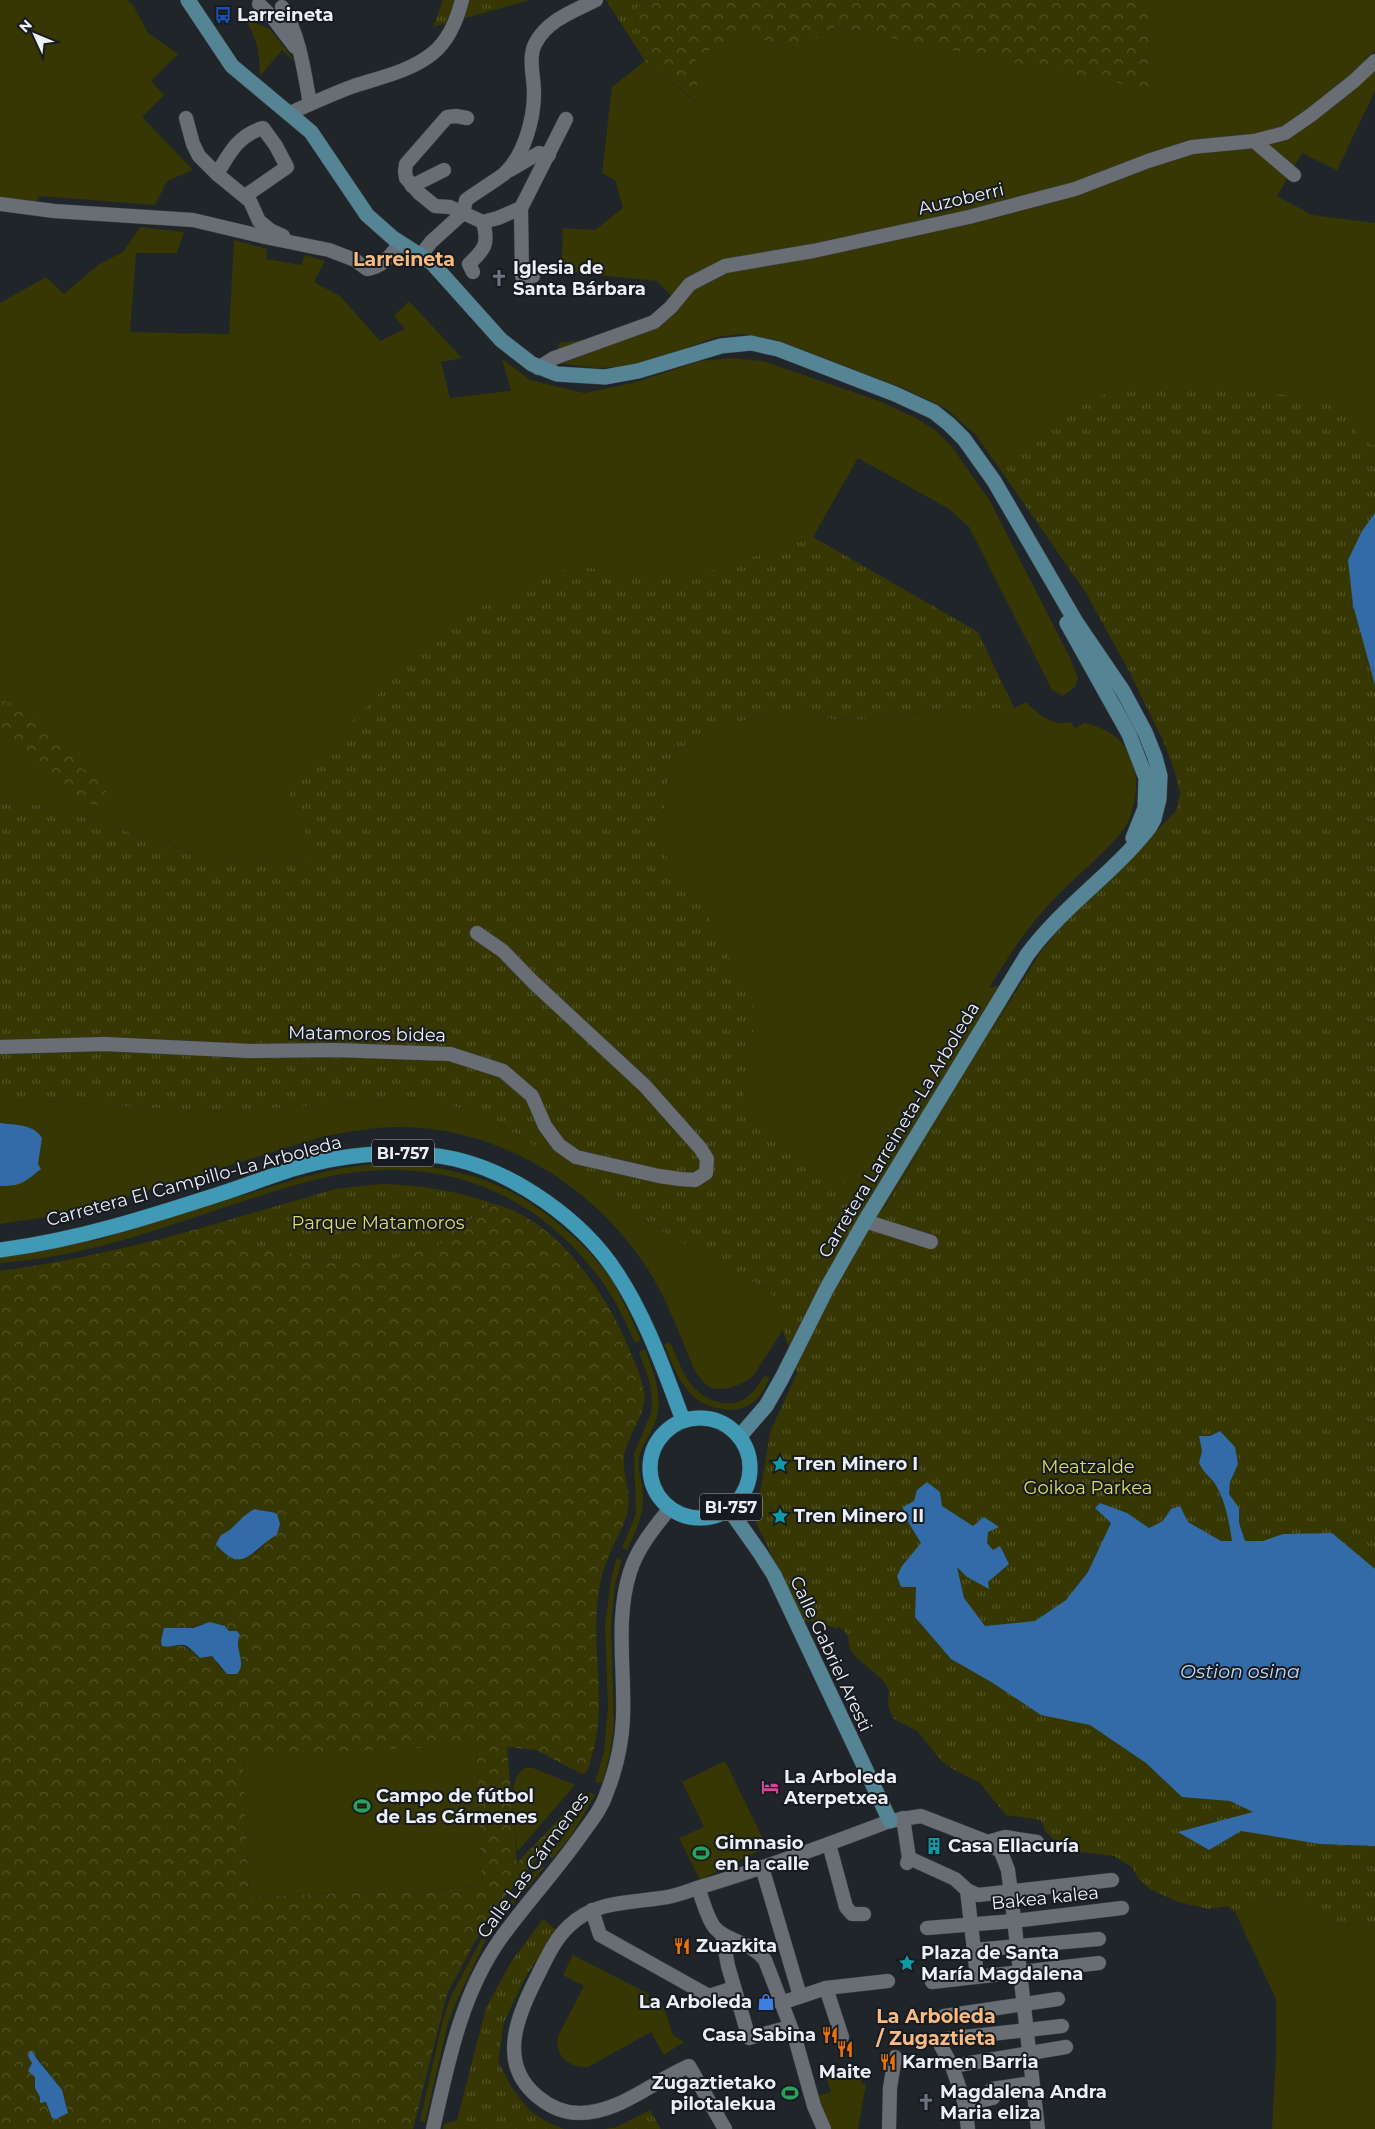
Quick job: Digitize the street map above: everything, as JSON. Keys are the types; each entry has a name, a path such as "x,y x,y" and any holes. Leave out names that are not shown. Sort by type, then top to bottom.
{"main road":[{"name":"Carretera El Campillo-La Arboleda","path":"0,1250 96,1232 306,1166 334,1159 369,1154 411,1153 456,1160 491,1172 537,1195 563,1214 597,1248 615,1270 631,1296 652,1341 683,1420"},
{"path":"683,1420 698,1417 714,1419 728,1426 740,1436"},
{"name":"BI-757","path":"683,1420 669,1428 659,1439 652,1453 650,1468 652,1484 659,1497 670,1508 684,1516 699,1518 715,1516 729,1509 741,1498 748,1483 751,1467 748,1450 740,1436"}],"street":[{"name":"Carretera Larreineta-La Arboleda","path":"188,0 232,66 311,132 367,215 400,243 420,255 443,273 501,340 518,355 538,368 572,376 604,377 638,371 721,346 751,343 778,349 895,394 934,412 964,439 977,456 1016,518 1076,622 1123,691 1145,732 1155,757 1160,788 1154,819 1144,834 1042,934 1027,955 865,1221 827,1288 766,1406 740,1436"},
{"path":"290,113 397,72 432,54 443,43 457,19 462,0"},
{"path":"505,173 514,160 532,121 534,93 531,65 534,45 543,32 556,20 596,0"},
{"path":"259,4 273,18 302,55"},
{"path":"282,7 290,20 302,55 310,104"},
{"name":"Auzoberri","path":"538,368 554,358 654,322 671,307 690,284 725,266 813,251 969,217 1075,189 1148,161 1192,147 1254,141 1285,133 1347,87 1375,61"},
{"path":"467,118 456,116 447,118 432,126 406,164 406,178 412,186 435,206 450,207 483,222 521,208"},
{"path":"186,118 193,144 199,156 217,174 245,196 257,213 259,221 270,230 282,234 284,241"},
{"path":"533,276 522,276 521,208 549,156 566,119"},
{"path":"217,174 233,147 251,131 263,128 276,146 287,167 245,196"},
{"path":"1254,141 1294,175"},
{"path":"420,255 431,242 463,213 466,200 540,152 549,156"},
{"path":"412,186 444,170"},
{"path":"0,204 54,211 193,220 329,250 354,260 367,269 377,268 400,243"},
{"path":"474,272 470,264 485,246 486,235 483,222"},
{"name":"Matamoros bidea","path":"0,1047 104,1044 250,1051 334,1050 450,1054 503,1072 532,1096 545,1126 559,1145 576,1158 666,1177 695,1180 706,1173 707,1159 701,1149 645,1086 532,982 503,951 477,933"},
{"path":"865,1221 932,1242"},
{"name":"Calle Las Cármenes","path":"433,2129 448,2061 468,1999 482,1969 500,1939 569,1853 600,1809 607,1793 621,1742 623,1719 622,1622 624,1594 630,1572 645,1541 670,1508"},
{"name":"Calle Gabriel Aresti","path":"729,1509 774,1575 896,1819"},
{"path":"725,2129 689,2066 622,2103 591,2113 577,2114 553,2107 538,2098 525,2083 518,2071 514,2045 515,2028 521,2010 554,1944 569,1926 592,1910 628,1901 662,1898 698,1888 896,1819 921,1816 988,1842 1001,1852 1008,1870 1038,2129"},
{"path":"896,1819 908,1861 955,1879 967,1890 978,1895 1011,1893 1112,1880"},
{"path":"988,1842 1005,1837 1037,1842"},
{"path":"828,1844 846,1907 852,1914 864,1914"},
{"path":"762,1867 800,1996"},
{"path":"698,1888 715,1928 722,1934 757,1950 765,1960 790,2027 814,2106 824,2129"},
{"name":"Bakea kalea","path":"967,1890 977,1976"},
{"name":"Bakea kalea","path":"927,1928 1014,1921 1122,1908"},
{"path":"592,1910 600,1935 709,1996 734,1988"},
{"path":"722,1934 728,1966 749,2038 790,2027"},
{"path":"974,1950 1099,1939"},
{"path":"932,1982 1099,1963"},
{"path":"781,2003 826,1988 888,1981"},
{"path":"826,1988 842,2037"},
{"path":"944,2016 1058,1999"},
{"path":"968,2129 965,2104 944,2043 1026,2029 1062,2026"},
{"path":"952,2066 1066,2047"},
{"path":"889,2129 890,2088 895,2057"},
{"path":"965,2104 994,2098 992,2089 1032,2083"}],"green space":[{"path":"0,0 127,0 133,5 148,33 178,54 151,81 164,95 142,117 193,170 167,181 155,205 39,196 37,202 0,198"},
{"path":"443,0 530,0 433,27"},
{"path":"606,0 650,0 635,9 645,61"},
{"path":"650,0 1150,0 1149,89 835,27 799,49 741,35 695,57 699,104 645,61 635,9"},
{"path":"1150,0 1375,0 1375,51 1364,60 1375,71 1375,91 1337,170 1302,153 1277,196 1312,215 1375,223 1375,445 1371,445 1357,435 1059,417 1000,469 975,434 945,408 903,388 774,339 742,334 717,337 648,361 622,367 597,368 557,363 559,343 596,337 633,325 655,313 671,296 657,281 561,271 563,228 595,230 623,208 615,180 602,173 612,87 645,61 698,104 694,57 741,35 799,49 835,27 1149,88"},
{"path":"245,19 270,29 298,65 282,50 260,76 257,46 253,33"},
{"path":"140,227 184,232 177,253 136,253 130,332 229,334 234,240 267,249 266,259 301,265 305,255 325,261 314,282 340,296 380,341 405,329 394,316 409,301 462,358 441,362 450,398 511,391 502,359 530,380 584,393 633,383 700,361 731,358 763,361 879,401 916,418 936,431 952,447 990,501 1070,658 1078,678 1075,687 1063,696 1052,690 969,527 949,509 858,458 813,537 687,580 574,566 317,858 215,861 49,806 0,802 0,303 46,277 64,294 98,265 124,251"},
{"name":"Meatzalde Goikoa Parkea","path":"1123,385 1277,394 1349,401 1357,435 1371,445 1375,445 1375,1928 1330,1922 1315,1917 1305,1907 1281,1898 1235,1912 1227,1906 1209,1909 1178,1902 1150,1889 1138,1878 1132,1867 1114,1856 1064,1850 1045,1831 1041,1820 1006,1815 980,1783 953,1769 941,1760 917,1731 894,1719 888,1706 888,1689 881,1679 852,1652 846,1633 837,1626 837,1629 820,1622 803,1621 754,1518 770,1432 797,1373 770,1290 727,1269 647,1222 528,1141 478,1112 416,1098 218,1112 27,1100 0,1104 0,802 49,806 215,861 316,858 287,789 449,621 574,566 687,579 813,537 978,632 1014,708 956,708 851,720 758,714 673,751 658,845 713,924 756,1013 742,1106 803,1157 884,1209 1039,954 1063,925 1176,811 1180,793 1174,769 1162,738 1129,671 1086,593 1000,469 1059,417"},
{"path":"0,699 43,717 82,769 93,771 109,796 99,805 86,803 53,780 24,750 0,741"},
{"path":"1026,702 1041,715 1052,721 1058,723 1071,722 1075,728 1084,723 1101,728 1114,736 1124,746 1131,758 1135,772 1134,804 1124,829 1039,916 997,975 989,988 1021,980 982,1049 883,1209 803,1157 741,1106 756,1013 658,845 673,751 758,714 851,720 957,708 1014,708"},
{"path":"416,1098 478,1112 528,1141 647,1222 727,1269 770,1290 783,1330 753,1376 744,1382 722,1389 709,1387 704,1383 695,1371 678,1329 651,1275 621,1234 596,1208 568,1185 537,1165 505,1149 471,1137 436,1130 400,1127 380,1128 321,1137 134,1195 53,1216 0,1224 0,1104 27,1100 218,1112"},
{"path":"384,1163 436,1168 460,1173 505,1189 526,1200 568,1232 606,1272 641,1340 635,1343 603,1283 574,1248 543,1220 508,1198 472,1183 433,1173 392,1170 350,1173 306,1182 117,1242 40,1259 0,1263 0,1256 97,1240 303,1177 342,1168"},
{"name":"Parque Matamoros","path":"381,1184 436,1189 491,1203 440,1244 380,1263 340,1259 307,1261 279,1247 248,1245 212,1225 335,1189"},
{"path":"491,1203 512,1210 532,1221 551,1235 585,1272 612,1314 641,1378 644,1400 643,1408 624,1456 629,1502 627,1515 610,1552 602,1576 597,1606 596,1642 599,1713 594,1749 585,1774 536,1750 507,1747 517,1863 582,1795 560,1832 498,1905 472,1947 447,1994 413,2129 0,2129 0,1271 107,1252 212,1225 248,1245 279,1247 307,1261 340,1259 459,1230","holes":["270,1511 277,1535 268,1540 255,1553 221,1535 231,1531 247,1513","202,1624 223,1626 234,1637 242,1662 222,1670 212,1656 200,1658 183,1646 162,1646 161,1641 163,1637","476,1745 482,1887 249,1897 243,1756","35,2055 62,2090 67,2109 52,2114 46,2102 40,2102 40,2097 35,2088 35,2076 30,2068"]},
{"path":"670,1342 689,1381 702,1395 712,1400 731,1403 743,1400 748,1397 765,1376 770,1378 760,1396 751,1404 732,1410 713,1407 696,1398 681,1381 664,1344"},
{"path":"645,1349 657,1386 658,1414 639,1458 643,1503 638,1524 627,1550 622,1548 636,1514 634,1454 651,1413 650,1383 639,1352"},
{"path":"616,1559 622,1560 615,1584 611,1625 614,1727 610,1754 602,1783 595,1782 604,1752 608,1708 605,1624"},
{"name":"Campo de fútbol de Las Cármenes","path":"476,1745 482,1887 249,1897 243,1755"},
{"path":"725,1761 767,1847 700,1880 679,1838 704,1827 682,1782"},
{"path":"525,1768 533,1768 575,1785 517,1852 512,1806 513,1794 519,1774"},
{"path":"590,1792 595,1795 571,1836 552,1859 548,1855 565,1834"},
{"path":"540,1864 544,1868 490,1934 486,1932"},
{"path":"1281,1898 1306,1907 1315,1917 1330,1922 1375,1928 1375,2129 1272,2129 1276,2056 1276,1999 1235,1912"},
{"path":"543,1919 556,1930 525,1978 504,2022 498,2061 512,2088 529,2110 547,2122 564,2129 443,2129 444,2124 457,2120 486,2008 511,1962"},
{"path":"482,1938 486,1940 448,2023 425,2122 420,2121 443,2019 451,1996"},
{"path":"573,1955 649,1994 647,2000 664,2008 673,2035 684,2042 664,2055 651,2032 588,2067 569,2063 561,2055 557,2043 558,2036 584,1986 563,1975"},
{"path":"824,2070 863,2071 861,2083 866,2084 858,2129 829,2129 814,2097 831,2092"},
{"path":"650,2110 661,2129 605,2129 617,2127"}],"water":[{"path":"1375,513 1375,685 1353,605 1348,560 1362,531"},
{"path":"0,1123 29,1128 39,1133 42,1138 38,1164 41,1169 19,1184 0,1186"},
{"name":"Ostion osina","path":"1220,1431 1235,1447 1238,1464 1230,1482 1229,1494 1239,1508 1239,1523 1245,1541 1263,1541 1283,1534 1332,1533 1375,1569 1375,1846 1320,1844 1241,1831 1209,1850 1178,1832 1253,1812 1230,1801 1182,1797 1146,1763 1090,1725 1041,1715 993,1683 951,1659 915,1617 916,1587 901,1587 897,1576 902,1566 921,1543 905,1517 903,1507 914,1501 917,1490 927,1482 940,1492 942,1506 973,1526 984,1517 999,1527 988,1532 987,1543 993,1550 1000,1546 1009,1564 988,1582 989,1589 967,1577 957,1567 964,1598 985,1626 1035,1621 1066,1600 1088,1572 1111,1523 1095,1508 1100,1503 1127,1513 1149,1528 1163,1521 1171,1509 1180,1506 1188,1522 1221,1541 1232,1541 1221,1494 1199,1463 1202,1451 1199,1436 1210,1436"},
{"path":"255,1509 277,1514 280,1524 277,1535 247,1557 240,1559 225,1554 216,1544 221,1535"},
{"path":"210,1622 225,1626 229,1631 237,1631 240,1635 238,1645 241,1665 237,1674 227,1674 212,1656 200,1658 187,1646 162,1646 161,1641 164,1628 193,1628"},
{"path":"30,2051 32,2051 62,2090 68,2113 56,2119 52,2118 46,2102 40,2103 40,2097 35,2088 35,2077 28,2071 32,2063 28,2056"}],"place":[{"name":"Larreineta","path":"223,15"},
{"name":"Iglesia de Santa Bárbara","path":"499,278"},
{"name":"Tren Minero I","path":"780,1464"},
{"name":"Tren Minero II","path":"780,1516"},
{"name":"La Arboleda Aterpetxea","path":"770,1787"},
{"name":"Campo de fútbol de Las Cármenes","path":"362,1806"},
{"name":"Casa Ellacuría","path":"934,1846"},
{"name":"Gimnasio en la calle","path":"701,1853"},
{"name":"Zuazkita","path":"682,1946"},
{"name":"Plaza de Santa María Magdalena","path":"907,1963"},
{"name":"La Arboleda","path":"766,2002"},
{"name":"Casa Sabina","path":"830,2035"},
{"name":"Maite","path":"845,2049"},
{"name":"Karmen Barria","path":"888,2062"},
{"name":"Zugaztietako pilotalekua","path":"790,2093"},
{"name":"Magdalena Andra Maria eliza","path":"926,2102"}],"district":[{"name":"Larreineta","path":"404,259"},
{"name":"La Arboleda / Zugaztieta","path":"936,2027"}]}
